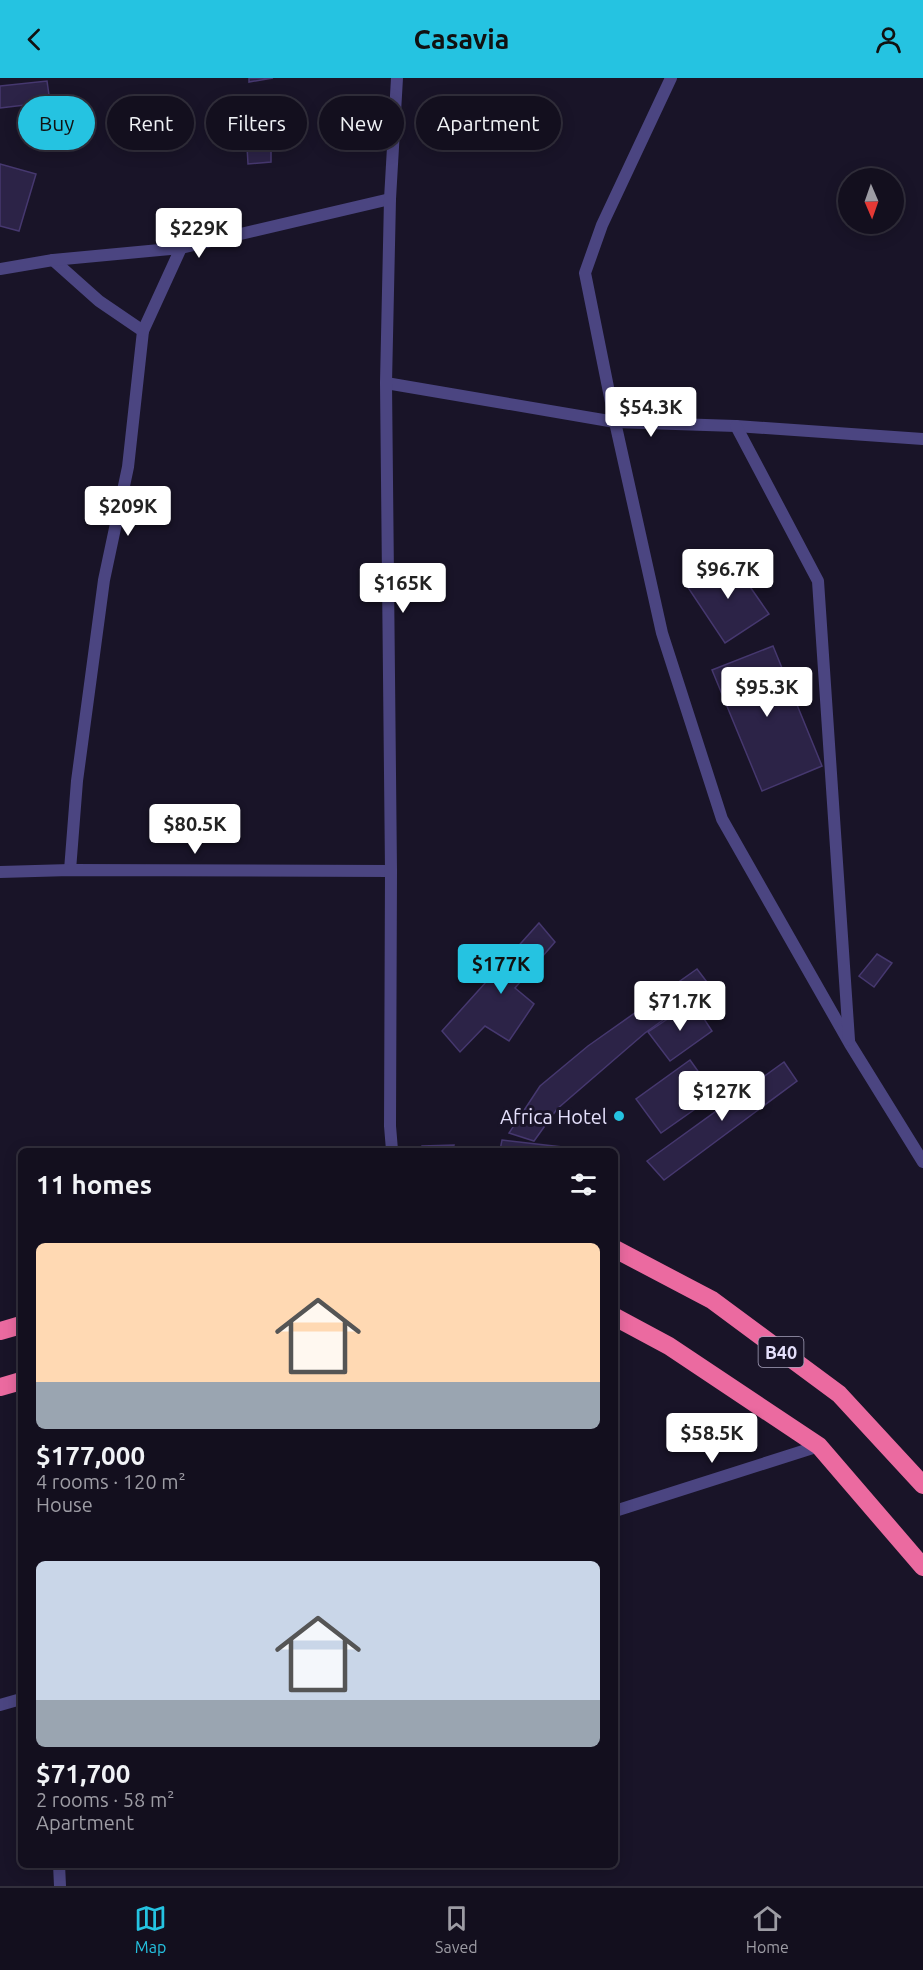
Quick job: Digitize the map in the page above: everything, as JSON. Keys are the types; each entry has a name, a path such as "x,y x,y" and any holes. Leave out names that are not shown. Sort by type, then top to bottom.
{"highway":[{"name":"B40","path":"618,1251 712,1300 838,1394 923,1485"},
{"path":"618,1319 669,1346 819,1446 923,1567"},
{"path":"0,1331 18,1326"},
{"path":"0,1387 18,1382"}],"street":[{"path":"392,1148 386,383 390,199 397,78"},
{"path":"670,78 602,225 585,273 615,422 662,633 722,819 850,1044 923,1162"},
{"path":"0,269 53,260 180,248 390,199"},
{"path":"70,870 77,781 104,580 128,468 143,331 180,248"},
{"path":"53,260 99,301 143,331"},
{"path":"386,383 615,422 736,426 923,439"},
{"path":"736,426 818,581 850,1044"},
{"path":"0,872 70,870 391,871"},
{"path":"618,1510 819,1446"},
{"path":"0,1705 18,1700"},
{"path":"59,1868 60,1886"}],"building":[{"path":"249,78 273,78 249,82"},
{"path":"47,81 49,96 18,96 18,106 0,108 0,86"},
{"path":"247,150 271,150 271,162 248,164"},
{"path":"0,164 36,174 19,231 0,226"},
{"path":"730,558 769,614 725,643 687,586"},
{"path":"773,646 822,766 762,791 712,670"},
{"path":"539,923 555,942 515,988 534,1004 509,1041 485,1026 460,1052 442,1031"},
{"path":"877,954 892,963 874,987 859,976"},
{"path":"697,969 710,986 645,1033 557,1109 534,1141 509,1133 540,1086 588,1046"},
{"path":"693,1002 712,1031 670,1061 648,1032"},
{"path":"690,1060 715,1095 661,1133 636,1099"},
{"path":"784,1062 797,1081 664,1180 647,1161"},
{"path":"502,1140 571,1148 500,1148"},
{"path":"454,1145 453,1148 422,1148 422,1146"}],"place":[{"name":"Africa Hotel","path":"619,1116"}]}
